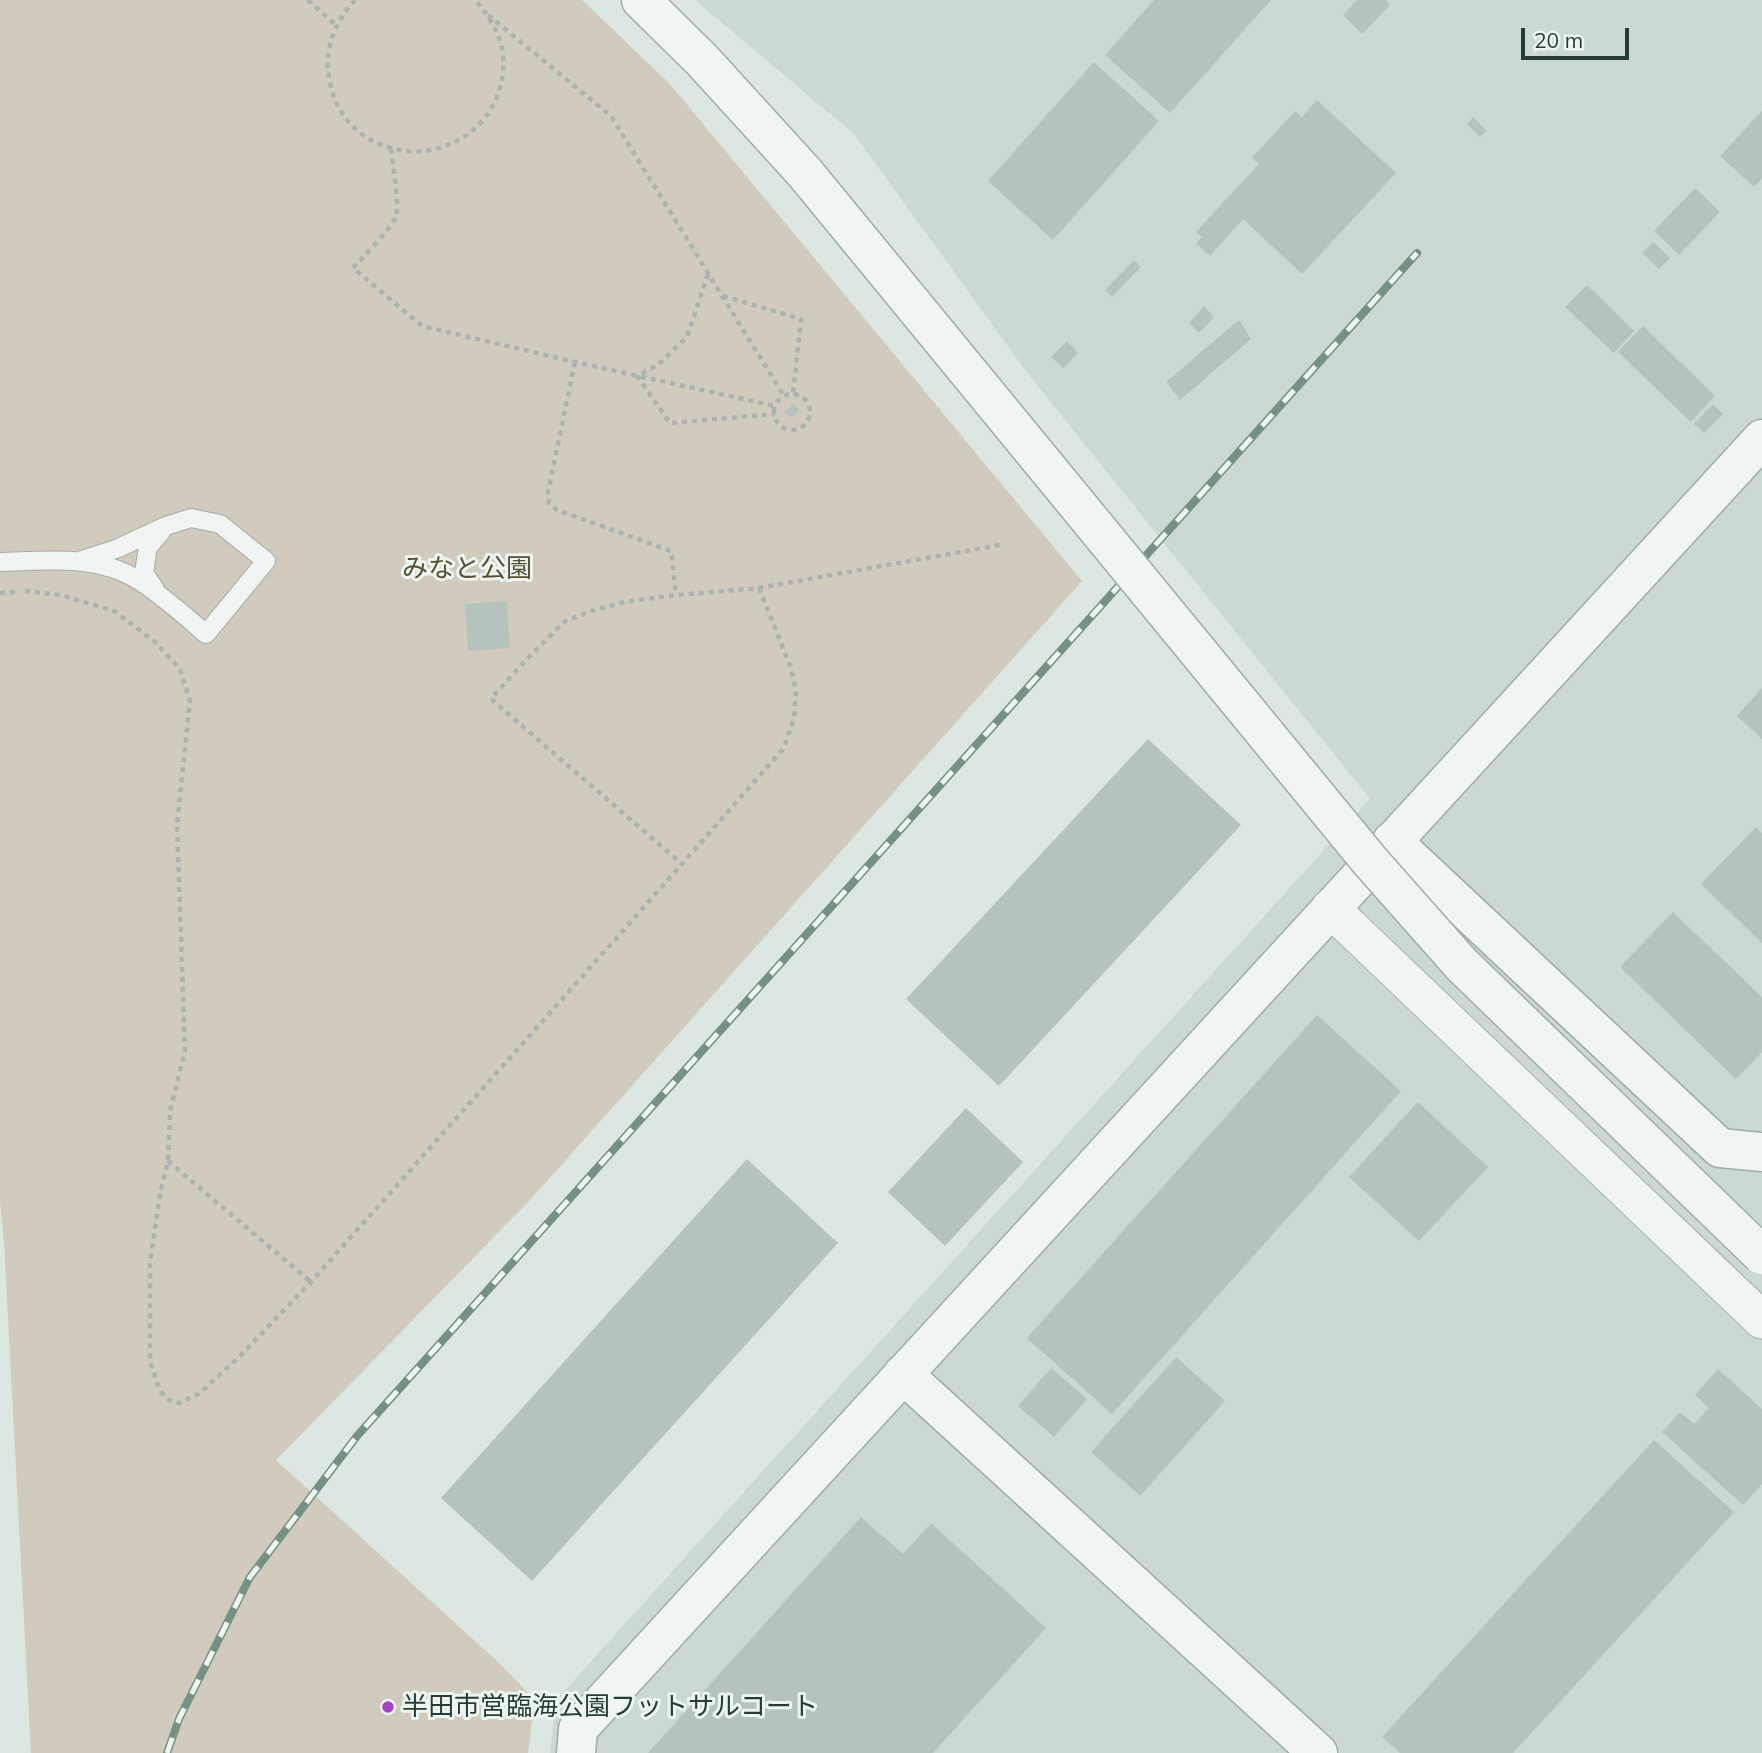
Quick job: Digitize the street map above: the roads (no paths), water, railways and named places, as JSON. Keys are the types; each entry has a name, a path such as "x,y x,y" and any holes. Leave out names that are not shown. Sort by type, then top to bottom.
{"street":[{"path":"641,0 702,60 805,173 1370,861 1462,965 1762,1255"},
{"path":"576,1753 578,1728 1762,439"},
{"path":"1392,841 1720,1148 1762,1152"},
{"path":"1330,908 1762,1320"},
{"path":"903,1374 1318,1753"}],"lane":[{"path":"0,562 79,561 109,567 136,578 206,634 266,561 220,524 191,518 79,561"},
{"path":"159,595 144,573 148,547 166,526"}],"railway":[{"path":"167,1753 179,1719 250,1577 357,1436 1417,253"}],"place":[{"name":"半田市営臨海公園フットサルコート","path":"388,1707"}],"park label":[{"name":"みなと公園","path":"467,569"}]}
